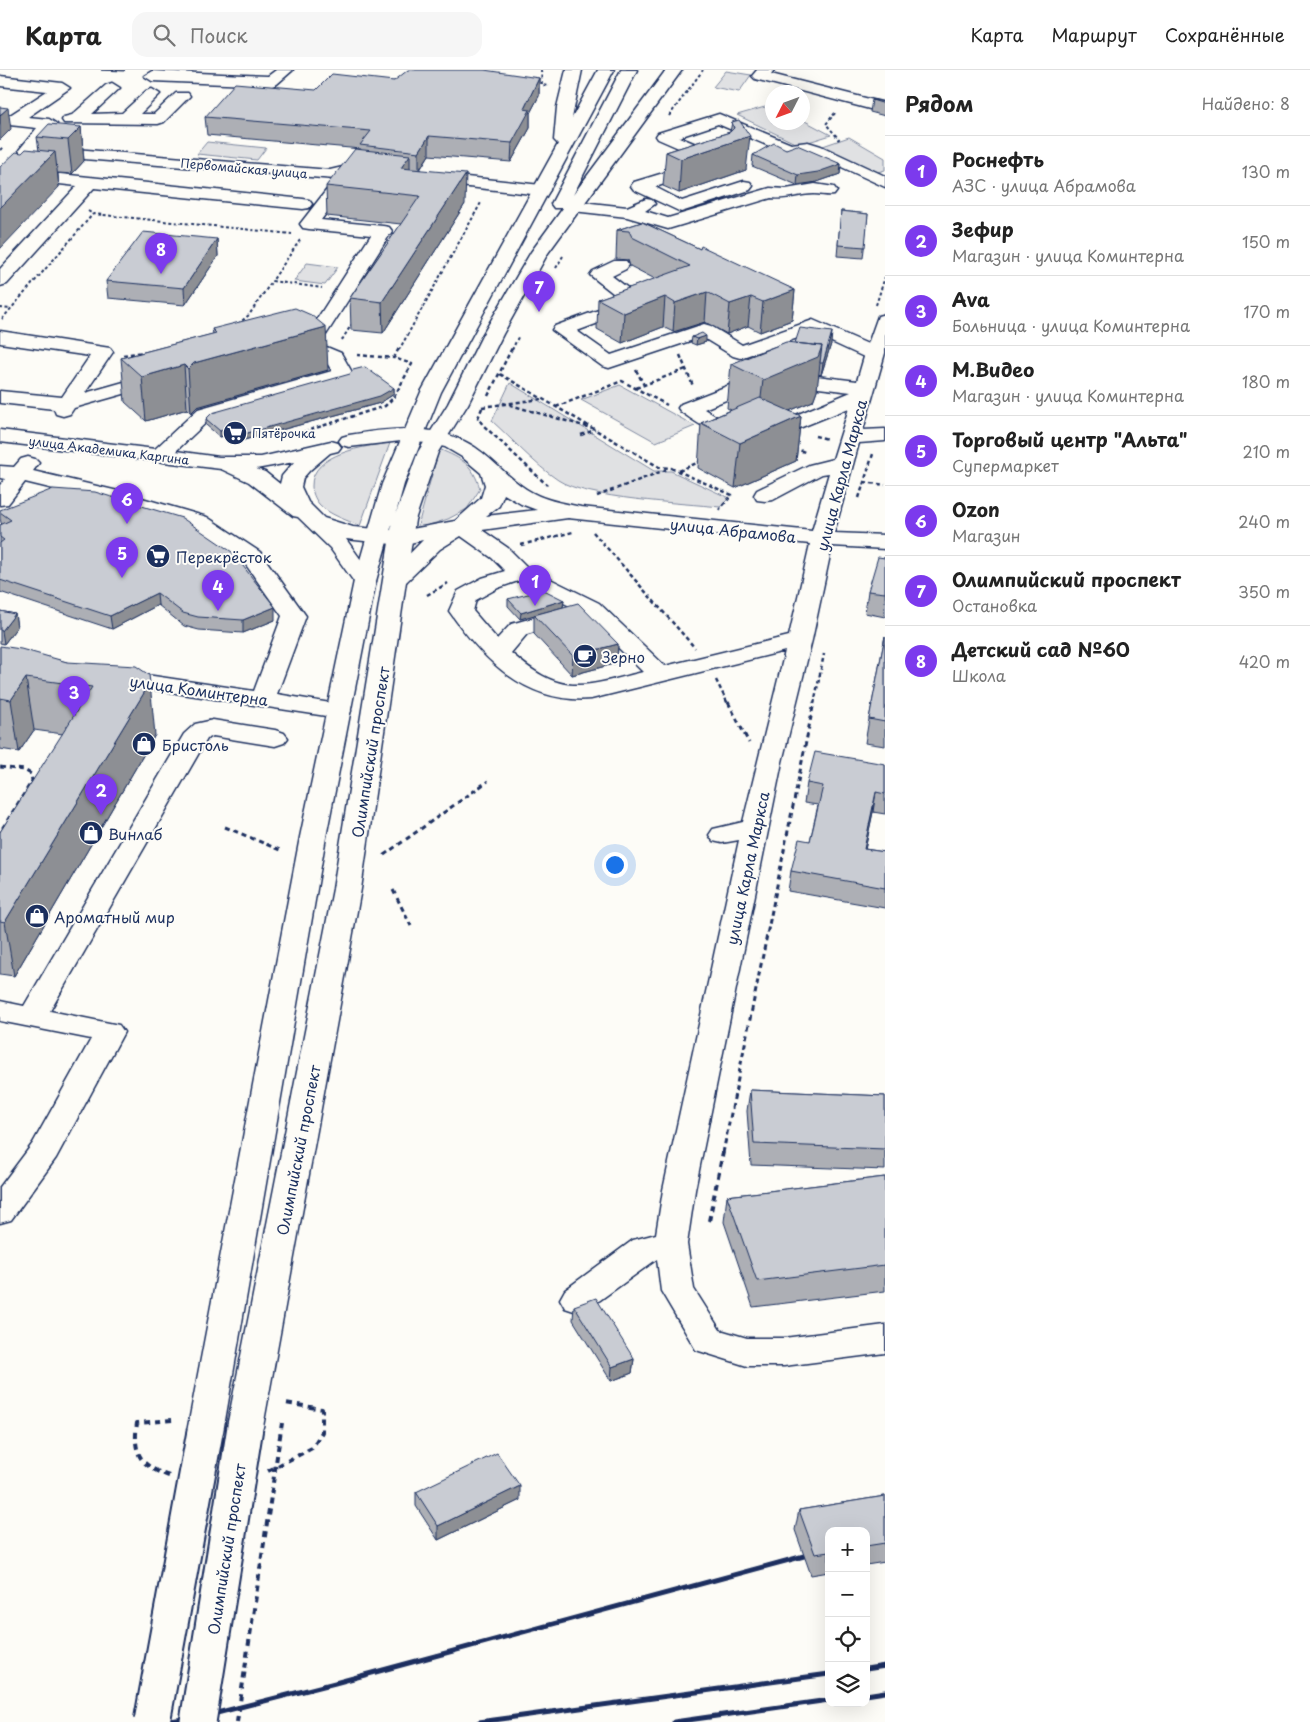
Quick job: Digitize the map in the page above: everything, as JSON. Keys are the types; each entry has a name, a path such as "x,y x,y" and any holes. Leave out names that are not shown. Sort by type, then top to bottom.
{"main road":[{"path":"152,76 272,81 284,70"},
{"path":"560,154 565,107 574,70"},
{"path":"152,1722 189,1426 365,582 393,484 416,426 606,70"},
{"path":"540,252 556,212 629,70"},
{"path":"540,252 674,70"},
{"path":"766,70 760,76 885,108"},
{"path":"0,81 62,88"},
{"path":"0,97 62,88"},
{"path":"6,119 62,88"},
{"path":"77,119 112,88"},
{"path":"126,118 152,94"},
{"path":"6,119 48,124 77,119 158,119 182,96"},
{"path":"744,186 680,207 640,186 721,161 664,136 719,119 789,149 808,147 816,150 879,179"},
{"path":"48,124 27,150 3,173 303,204"},
{"name":"Первомайская улица","path":"27,150 330,175 351,170 389,174"},
{"path":"159,456 205,413 343,374 334,357 284,343 317,334 383,231 309,224 351,170"},
{"path":"417,176 541,190"},
{"path":"573,206 629,212 668,224 770,193 783,196 820,187 837,188 879,179"},
{"path":"0,280 90,182"},
{"path":"629,212 661,197"},
{"name":"Олимпийский проспект","path":"198,1722 246,1427 347,889 397,578 404,520 428,452 448,421 493,334 540,252"},
{"path":"620,264 599,275 637,302 562,330 609,362 704,330 740,352 812,326 874,354"},
{"name":"улица Карла Маркса","path":"885,320 863,392 842,439 842,464 822,539 813,643 757,756 751,814 679,1190 671,1244 678,1291 708,1340 747,1352 784,1352 885,1339"},
{"path":"0,337 103,352 43,441 10,473 0,499"},
{"path":"0,396 67,404 181,372"},
{"path":"718,426 688,408 768,376 863,392"},
{"path":"762,436 863,392"},
{"path":"448,421 458,438 513,490 531,500 587,523"},
{"path":"219,463 261,463 381,436 416,426 436,438 453,444 481,461 496,485 491,501 462,526 432,544 397,578"},
{"name":"улица Академика Каргина","path":"0,436 219,463"},
{"path":"842,439 880,442"},
{"path":"340,444 312,458 296,470 290,485 293,498 309,517 350,557 365,582"},
{"path":"219,463 257,477 309,517 350,533 401,538 462,526 521,518 587,523"},
{"path":"765,495 816,470 842,464"},
{"path":"10,473 110,496 200,522 252,557 294,616 263,700"},
{"name":"улица Абрамова","path":"587,523 885,542"},
{"path":"462,526 500,553 520,573 591,608 659,674"},
{"path":"520,573 490,583 466,596 461,611 478,635 529,678 549,689 569,694 591,692 707,662 813,643"},
{"path":"499,652 519,629 591,608"},
{"name":"улица Коминтерна","path":"89,674 339,711"},
{"path":"32,1017 198,734 204,729 213,728 275,738"},
{"path":"722,835 751,814"},
{"path":"0,1011 109,1032 45,1150 0,1211"},
{"path":"577,1299 645,1249 671,1244"}],"path":[{"path":"542,70 542,85 554,87"},
{"path":"666,117 672,112 704,70"},
{"path":"816,150 839,139 826,124 833,119 840,97"},
{"path":"0,150 3,147"},
{"path":"394,358 493,184"},
{"path":"73,201 94,214 294,234"},
{"path":"0,321 94,214"},
{"path":"236,326 249,315 303,235"},
{"path":"272,281 345,291"},
{"path":"0,308 10,309"},
{"path":"339,344 354,320"},
{"path":"518,336 478,418 483,425 554,489"},
{"path":"675,340 699,403"},
{"path":"97,359 153,351"},
{"path":"294,435 385,406 394,397 412,364 394,358 351,354"},
{"path":"636,388 686,369"},
{"path":"500,374 659,467 671,468 732,495 716,513 725,514"},
{"path":"556,407 622,381 668,406"},
{"path":"482,407 503,402 543,399"},
{"path":"503,402 596,430"},
{"path":"581,435 596,430"},
{"path":"810,435 842,439"},
{"path":"856,506 880,442"},
{"path":"678,471 703,460"},
{"path":"603,498 594,497 671,468"},
{"path":"864,482 885,485"},
{"path":"587,523 707,662 757,756"},
{"path":"709,1222 813,643"},
{"path":"0,767 24,770 31,774 32,780 0,832"},
{"path":"384,855 488,781"},
{"path":"224,827 280,850"},
{"path":"393,890 411,926"},
{"path":"261,1475 312,1448 322,1432 322,1409 285,1404"},
{"path":"178,1480 151,1470 140,1459 134,1443 137,1423 189,1426"},
{"path":"237,1722 282,1423"}],"shaded area":[{"path":"726,71 751,75 739,92 713,87"},
{"path":"765,107 765,129 737,115"},
{"path":"810,124 831,135 799,145 768,130 810,130"},
{"path":"849,137 885,158 885,170 874,173 817,148"},
{"path":"207,142 266,148 257,160 197,154"},
{"path":"307,263 338,267 325,285 294,281"},
{"path":"510,383 654,471 671,471 729,498 720,507 660,502 590,492 558,480 532,459 492,421"},
{"path":"620,385 695,426 656,442 581,400"},
{"path":"390,443 360,526 333,514 319,504 312,486 314,475 320,466 342,453 368,446"},
{"path":"439,449 466,463 474,474 480,489 467,509 448,519 417,529"}],"building":[{"path":"408,70 484,70 539,78 524,109 530,110 512,143 429,136 419,152 360,145 371,131 205,117 235,83 316,90 332,74 394,81"},
{"path":"0,107 8,108 0,115"},
{"path":"739,120 750,136 681,159 666,152 730,132 734,128 732,122"},
{"path":"49,124 81,127 68,140 37,137"},
{"path":"774,143 786,149 797,145 841,164 818,172 798,175 753,155"},
{"path":"26,149 55,152 0,208 0,167 16,152 22,153"},
{"path":"355,149 410,155 401,168 466,174 382,302 350,298 420,196 326,186"},
{"path":"841,211 868,214 865,247 838,245"},
{"path":"642,222 700,249 701,246 795,290 763,302 751,297 730,304 707,292 675,303 665,297 624,313 598,299 690,266 632,237 629,231 617,230"},
{"path":"143,232 217,239 184,288 106,281"},
{"path":"295,308 311,315 326,327 194,363 188,369 184,365 142,377 121,358 216,333 212,329"},
{"path":"800,328 832,332 823,363 820,363 822,346 795,343"},
{"path":"702,333 706,336 697,339 692,337"},
{"path":"786,342 822,346 818,357 763,380 731,364"},
{"path":"365,367 394,388 380,396 244,434 235,427 220,431 206,419 212,413 350,374 353,370"},
{"path":"760,398 801,416 740,443 701,423"},
{"path":"53,489 95,492 182,518 232,552 275,607 243,620 198,617 183,613 157,593 110,616 0,580 0,543 4,540 0,537 0,525 11,520 0,510"},
{"path":"878,557 885,558 885,593 868,591"},
{"path":"544,590 564,600 521,613 508,599"},
{"path":"578,603 618,644 573,656 534,615"},
{"path":"0,611 15,614 2,631 0,630"},
{"path":"885,636 885,722 869,719"},
{"path":"0,646 21,649 67,662 136,666 149,675 150,683 5,922 0,921 0,832 92,687 26,678 11,700 0,698"},
{"path":"815,752 885,764 885,794 876,792 864,849 885,852 885,888 791,871 799,839 810,841 823,786 807,783"},
{"path":"750,1090 885,1096 885,1149 754,1144"},
{"path":"885,1177 885,1265 757,1281 727,1196"},
{"path":"596,1298 634,1359 612,1367 574,1306"},
{"path":"497,1453 520,1486 438,1526 416,1492"},
{"path":"885,1496 885,1543 870,1545 870,1527 825,1527 825,1553 815,1554 799,1510"}],"railway":[{"path":"164,1722 209,1715 335,1683 804,1556"},
{"path":"870,1668 885,1666"},
{"path":"479,1722 825,1675"},
{"path":"870,1694 885,1692"},
{"path":"674,1722 825,1701"}],"place":[{"name":"Детский сад №60","path":"161,274"},
{"name":"Олимпийский проспект","path":"539,312"},
{"name":"Пятёрочка","path":"235,433"},
{"name":"Ozon","path":"127,524"},
{"name":"Перекрёсток","path":"158,556"},
{"name":"Торговый центр \"Альта\"","path":"122,578"},
{"name":"Роснефть","path":"535,606"},
{"name":"М.Видео","path":"218,611"},
{"name":"Зерно","path":"585,656"},
{"name":"Ava","path":"74,717"},
{"name":"Бристоль","path":"144,744"},
{"name":"Зефир","path":"101,815"},
{"name":"Винлаб","path":"91,833"},
{"name":"Ароматный мир","path":"37,916"}]}
